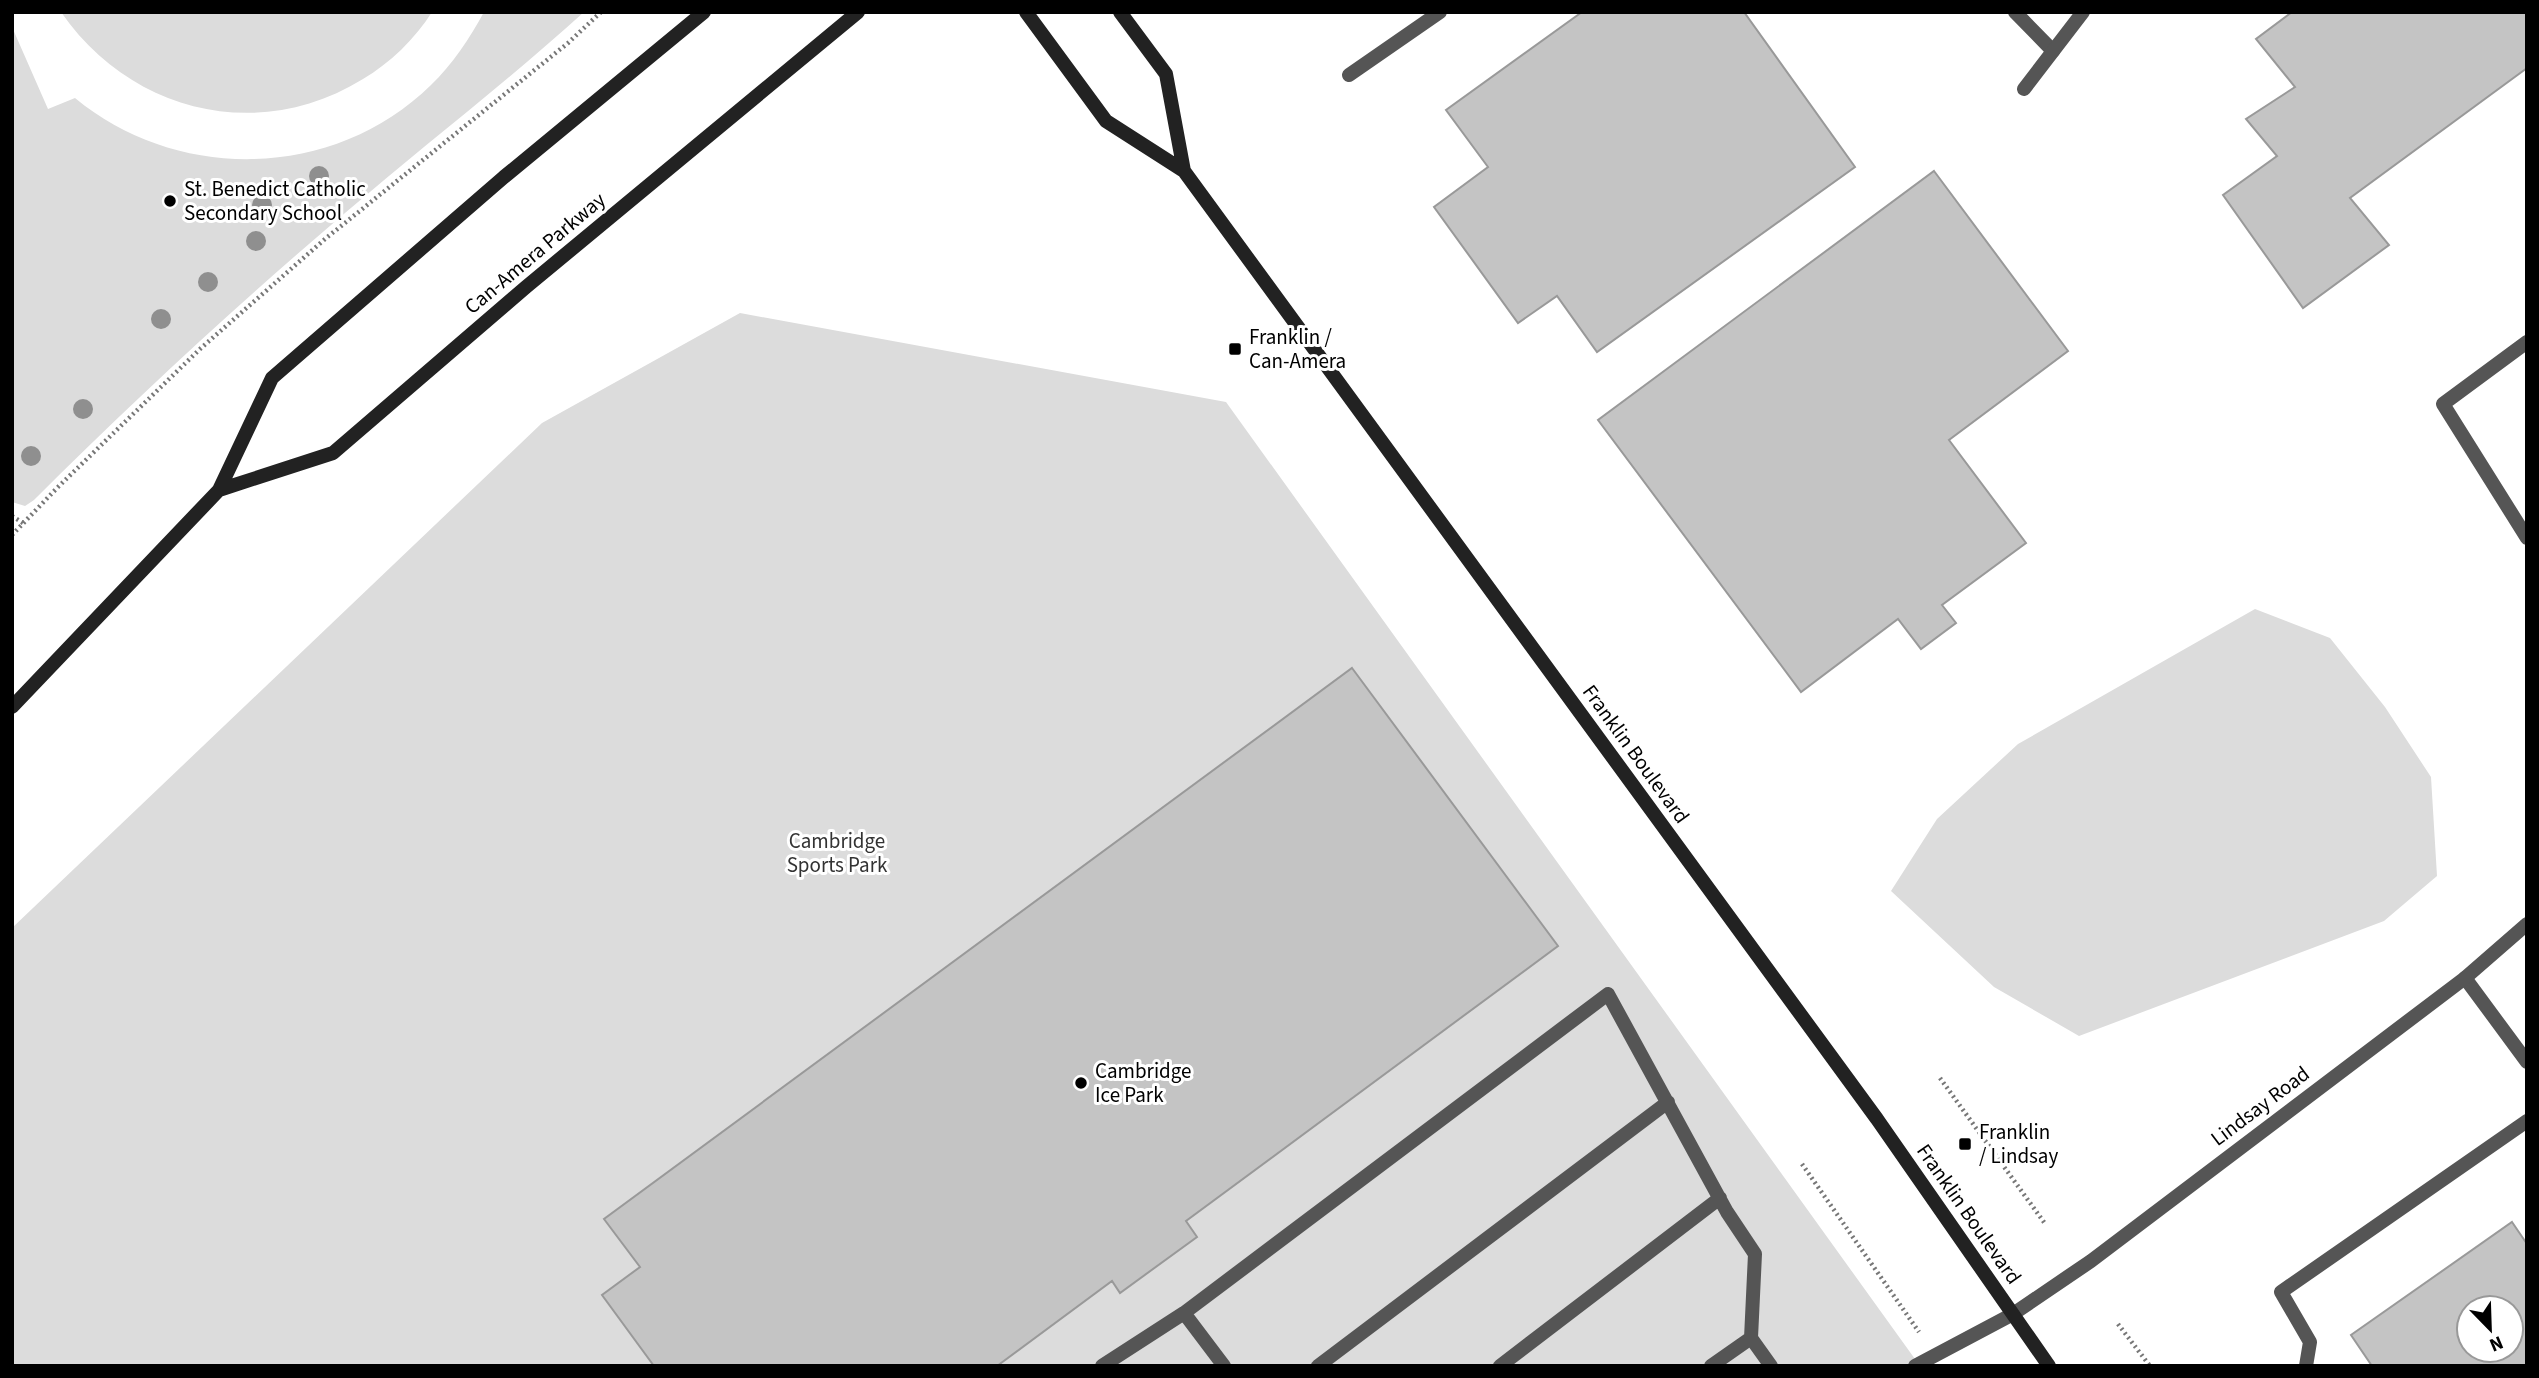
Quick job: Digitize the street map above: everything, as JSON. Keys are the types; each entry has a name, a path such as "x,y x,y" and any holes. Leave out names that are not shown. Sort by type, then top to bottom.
{"main road":[{"name":"Can-Amera Parkway","path":"12,707 219,490 272,379 503,177 704,12"},
{"name":"Can-Amera Parkway","path":"219,490 332,453 858,12"},
{"name":"Franklin Boulevard","path":"1026,12 1106,121 1184,171 1868,1107 2049,1366"},
{"name":"Franklin Boulevard","path":"1120,12 1166,74 1184,171"}],"street":[{"path":"1349,75 1440,12"},
{"path":"2015,12 2053,51"},
{"path":"2024,89 2083,12"},
{"path":"2527,342 2443,404 2527,538"},
{"name":"Lindsay Road","path":"1915,1366 2013,1314 2091,1261 2465,978 2527,924"},
{"path":"2465,978 2527,1062"},
{"path":"1102,1366 1184,1313 1608,993 1720,1198 1755,1254 1751,1338 1771,1366"},
{"path":"1318,1366 1668,1102"},
{"path":"2306,1366 2310,1342 2281,1292 2527,1121"},
{"path":"1500,1366 1720,1198"},
{"path":"1184,1313 1224,1366"},
{"path":"1711,1366 1751,1338"}],"path":[{"path":"12,535 200,349 325,239 568,43 601,12"},
{"path":"12,516 23,523"},
{"path":"1940,1078 2046,1225"},
{"path":"1802,1164 1935,1355"},
{"path":"2118,1324 2150,1366"}],"green space":[{"path":"61,12 432,12 401,50 363,79 323,99 281,110 239,113 198,107 159,94 123,74 89,46"},
{"path":"484,12 584,12 265,282 109,426 34,500 25,506 12,502 12,27 48,109 75,98 116,126 160,145 207,156 255,159 303,153 349,139 392,116 431,85 446,69"},
{"name":"Cambridge Sports Park","path":"740,313 1226,402 1920,1366 12,1366 12,928 542,423"},
{"path":"2255,609 2330,638 2385,707 2431,777 2437,876 2384,921 2079,1036 1994,987 1891,891 1937,819 2018,744"}],"building":[{"path":"1582,12 1744,12 1855,167 1597,352 1557,296 1518,323 1434,207 1488,167 1446,110"},
{"path":"2292,12 2527,12 2527,68 2350,198 2389,245 2303,308 2223,195 2277,156 2246,119 2295,87 2256,39"},
{"path":"1934,171 2068,351 1949,440 2026,543 1942,605 1956,623 1921,649 1898,619 1801,692 1598,420"},
{"name":"Cambridge Ice Park","path":"1352,668 1558,946 1186,1221 1197,1237 1120,1293 1112,1281 997,1366 654,1366 602,1295 640,1267 604,1219"},
{"path":"2512,1222 2527,1244 2527,1366 2372,1366 2351,1335"}],"place":[{"name":"St. Benedict Catholic Secondary School","path":"170,201"},
{"name":"Franklin / Can-Amera","path":"1235,349"},
{"name":"Cambridge Ice Park","path":"1081,1083"},
{"name":"Franklin / Lindsay","path":"1965,1144"}]}
